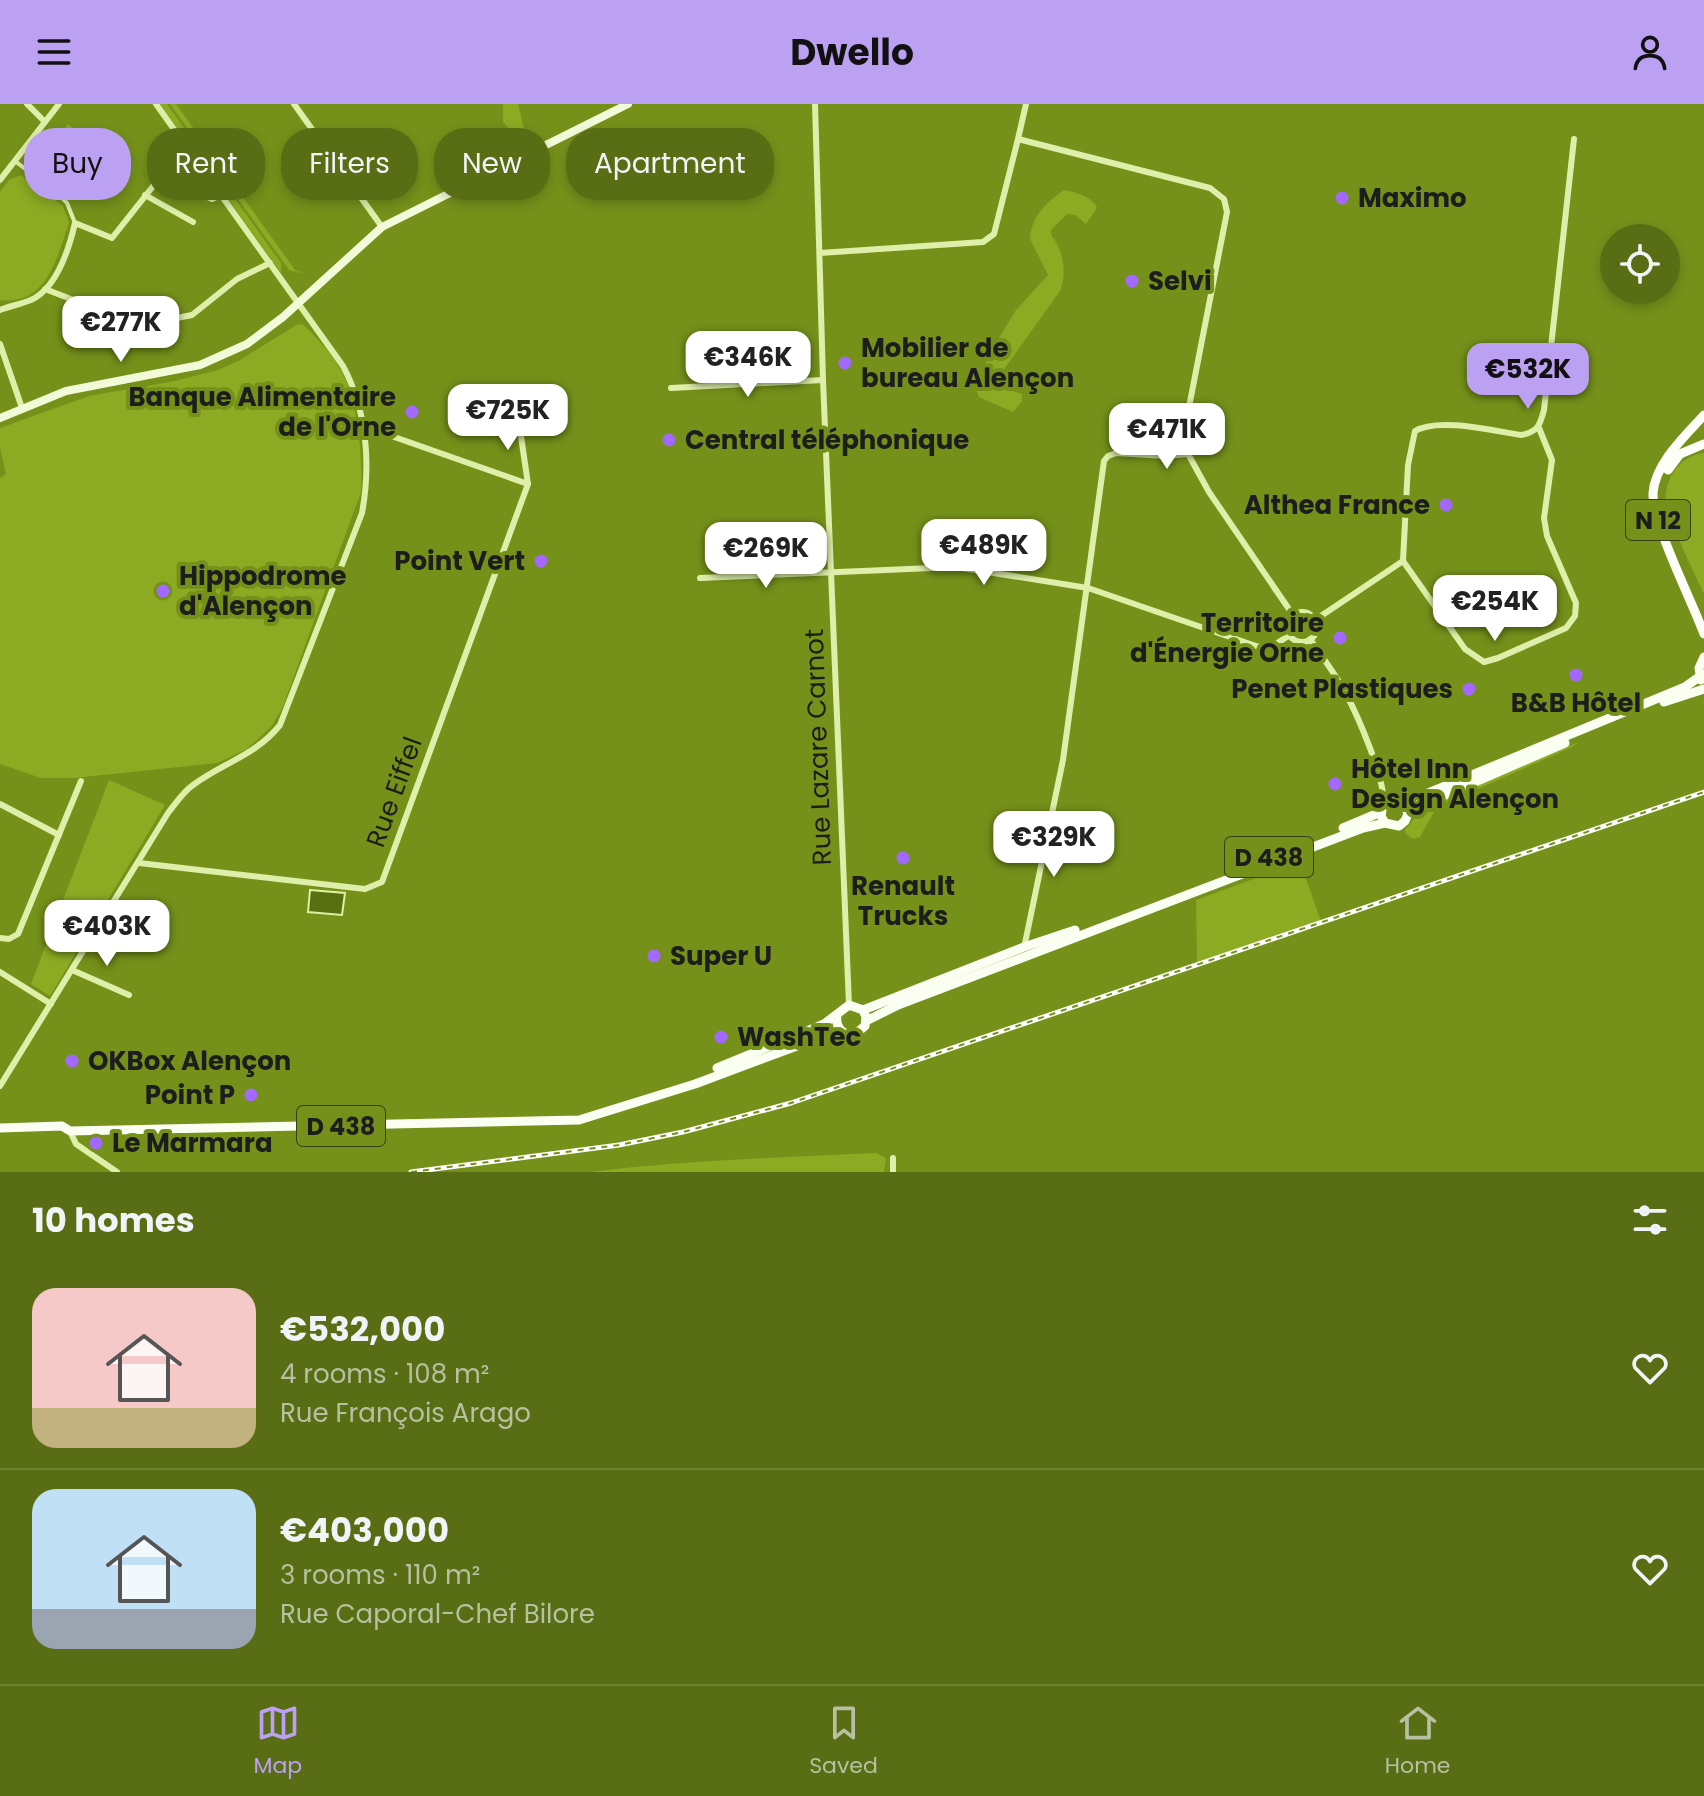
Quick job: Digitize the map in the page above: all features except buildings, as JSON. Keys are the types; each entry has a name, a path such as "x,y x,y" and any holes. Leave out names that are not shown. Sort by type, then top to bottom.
{"highway":[{"name":"N 12","path":"1704,415 1667,460 1653,492 1658,522 1704,634"},
{"name":"N 12","path":"1704,444 1680,454 1664,474 1658,493 1663,521 1704,618"}],"main road":[{"path":"0,418 66,391 200,365 247,344 299,303 382,227 628,104"},
{"path":"1699,677 1685,687 1400,801 1389,800 1382,808 1385,823 1399,826 1408,814 1436,799 1704,688 1699,668 1704,657"},
{"path":"1400,801 1408,814"},
{"name":"D 438","path":"1089,929 1382,808"},
{"name":"D 438","path":"863,1010 1363,828 1385,823"},
{"name":"D 438","path":"866,1021 1026,951"},
{"path":"849,1005 863,1010 866,1021 863,1030 854,1035 840,1030 837,1015 842,1009 849,1005"},
{"name":"D 438","path":"610,1112 824,1024 837,1015"},
{"name":"D 438","path":"70,1131 579,1120 610,1112 840,1030"},
{"path":"0,1128 62,1126 70,1131"}],"street":[{"path":"27,104 45,122"},
{"path":"0,180 59,104"},
{"path":"156,104 173,128"},
{"path":"294,104 382,227"},
{"name":"Rue Lazare Carnot","path":"815,104 823,380 849,1005"},
{"path":"820,253 989,240 994,234 1026,104"},
{"path":"1018,139 1210,188 1224,199 1227,212 1182,443 1186,454 1293,615"},
{"path":"1539,428 1521,435 1441,425 1424,425 1415,431 1408,465 1403,561 1465,649 1484,662 1566,628 1575,616 1576,603 1547,536 1544,518 1552,460 1539,428 1544,410 1574,139"},
{"path":"0,310 31,300 45,289 58,271 75,223 67,203 15,161"},
{"path":"0,163 9,168"},
{"path":"75,223 112,238 147,193"},
{"path":"145,195 193,222"},
{"path":"0,1086 168,813 182,795 204,778 267,742 287,711 362,513 367,485 363,426 350,378 225,200"},
{"path":"45,289 133,323 146,324 192,315 237,279 270,263"},
{"path":"0,344 22,408"},
{"path":"671,388 823,380"},
{"path":"363,426 528,484 518,416"},
{"path":"1148,454 1182,443"},
{"path":"1026,951 1058,786 1104,461 1116,453 1186,454"},
{"name":"Rue Eiffel","path":"139,863 365,889 382,882 528,484"},
{"path":"1315,620 1403,561"},
{"path":"700,578 956,567 1088,588 1256,646 1271,647 1290,635"},
{"path":"1306,612 1315,620 1316,631 1310,639 1297,641 1290,635 1287,622 1293,615 1306,612"},
{"path":"1310,639 1345,691 1384,788 1382,808"},
{"path":"0,938 9,939 18,934 81,781"},
{"path":"1384,788 1400,801"},
{"path":"0,804 59,835"},
{"path":"72,970 129,995"},
{"path":"0,972 51,1004"},
{"path":"70,1131 73,1142 117,1172"},
{"path":"893,1158 893,1172"}],"shaded area":[{"path":"160,104 167,104 184,128 177,128"},
{"path":"170,104 176,104 193,128 187,128"},
{"path":"503,104 518,104 524,128 509,128 503,122"},
{"path":"21,175 24,177 24,200 55,200 63,206 69,223 54,264 39,287 16,300 0,300 0,192 9,180"},
{"path":"1064,190 1088,198 1097,208 1086,224 1075,215 1067,214 1051,230 1063,262 1060,291 997,379 1003,388 1022,394 1022,401 1013,412 979,397 975,387 990,353 1016,310 1048,275 1030,239 1031,231 1041,210"},
{"path":"229,200 236,200 281,263 281,273"},
{"path":"239,200 245,200 295,270 307,274 289,270"},
{"name":"Hippodrome d'Alençon","path":"298,324 304,325 328,351 346,381 358,429 361,492 282,709 271,727 247,749 217,763 74,778 41,778 0,764 0,478 6,474 0,448 0,428 89,396 218,370"},
{"path":"1704,453 1704,594 1677,534 1668,510 1666,493 1671,477 1681,463"},
{"path":"1579,742 1446,803 1435,810 1420,837 1413,839 1406,834 1405,830 1422,808"},
{"path":"109,780 165,805 50,996 31,984"},
{"path":"1300,862 1321,921 1197,964 1196,900"},
{"path":"310,890 345,893 342,915 308,912"},
{"path":"876,1153 886,1158 884,1172 589,1172 696,1162"}],"railway":[{"path":"411,1172 619,1145 683,1132 791,1103 1704,792"}],"place":[{"name":"Maximo","path":"1342,198"},
{"name":"Selvi","path":"1132,281"},
{"name":"Mobilier de bureau Alençon","path":"845,363"},
{"name":"Banque Alimentaire de l'Orne","path":"412,412"},
{"name":"Central téléphonique","path":"669,440"},
{"name":"Althea France","path":"1446,505"},
{"name":"Point Vert","path":"541,561"},
{"name":"Hippodrome d'Alençon","path":"163,591"},
{"name":"Territoire d'Énergie Orne","path":"1340,638"},
{"name":"B&B Hôtel","path":"1576,675"},
{"name":"Penet Plastiques","path":"1469,689"},
{"name":"Hôtel Inn Design Alençon","path":"1335,784"},
{"name":"Renault Trucks","path":"903,858"},
{"name":"Super U","path":"654,956"},
{"name":"WashTec","path":"721,1037"},
{"name":"OKBox Alençon","path":"72,1061"},
{"name":"Point P","path":"251,1095"},
{"name":"Le Marmara","path":"96,1143"}]}
